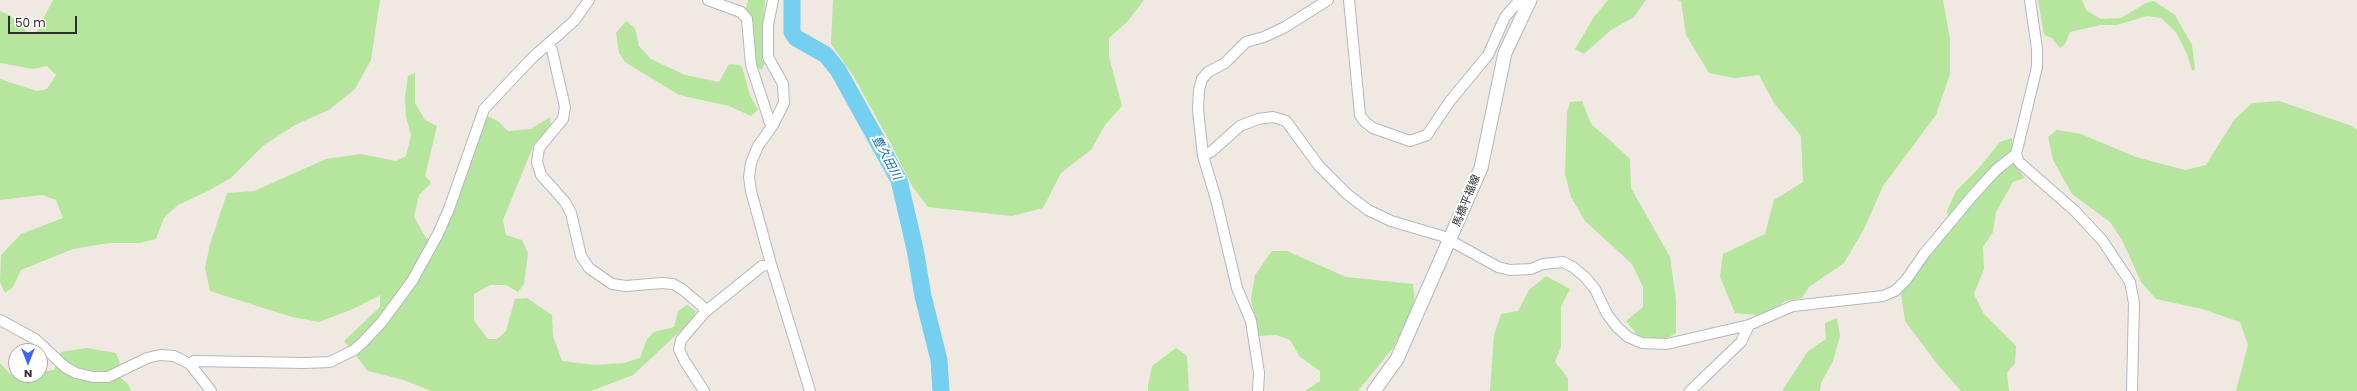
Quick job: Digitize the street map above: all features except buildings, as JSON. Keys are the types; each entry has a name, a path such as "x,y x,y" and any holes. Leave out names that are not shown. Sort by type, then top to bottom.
{"main road":[{"name":"馬橋平福線","path":"1374,391 1397,359 1451,240 1485,152 1505,53 1529,2"}],"street":[{"path":"190,364 194,361 330,362 354,350 363,342 381,323 404,292 438,234 450,209 484,108 532,58 574,21 588,0"},
{"path":"708,0 741,12 747,19 751,65 770,123 773,125"},
{"path":"773,0 768,25 768,57 785,92 784,103 773,125 758,146 751,163 749,177 750,191 810,391"},
{"path":"1258,391 1259,373 1251,321 1237,288 1216,199 1203,156 1198,110 1202,79 1233,55 1246,42 1264,37 1285,27 1328,0"},
{"path":"1349,0 1360,115 1365,122 1373,128 1410,141 1427,135 1450,101 1488,55 1506,17 1517,3 1529,2"},
{"path":"1203,156 1212,151 1240,126 1258,118 1273,116 1286,121 1318,166 1347,194 1368,210 1391,221 1451,240 1498,267 1510,270 1531,269 1553,262 1563,262 1573,267 1595,289 1607,314 1617,327 1628,337 1642,343 1667,344 1749,325 1793,306 1883,296 1895,291 1906,280 1924,254 1974,194 1996,170 2016,154 2037,67 2037,49 2030,0"},
{"path":"548,45 552,50 565,107 563,119 539,148 537,162 541,175 565,202 571,213 582,256 588,268 612,284 626,286 662,283 673,284 687,294 705,312"},
{"path":"2016,154 2022,165 2075,211 2102,240 2130,282 2134,303 2132,391"},
{"path":"704,391 679,349 686,333 705,312 762,266 771,264"},
{"path":"0,320 35,339 65,367 92,378 108,377 147,358 160,355 174,356 190,364 211,391"},
{"path":"1690,391 1741,342 1749,325"}],"green space":[{"path":"53,0 380,0 371,60 355,89 329,110 295,125 264,145 231,178 178,205 164,218 156,239 140,243 109,243 73,249 21,270 13,287 5,293 0,282 1,255 21,234 63,218 56,200 42,195 0,200 0,79 37,91 47,89 56,75 47,66 33,69 0,63 0,11 11,16 29,34 36,33"},
{"path":"748,0 765,0 762,37 765,62 762,70 755,66 752,25 746,9"},
{"path":"833,0 1144,0 1127,22 1109,38 1109,57 1122,106 1105,125 1091,150 1061,173 1043,208 1012,216 928,207 912,186 890,142 854,77 831,44"},
{"path":"1608,0 1646,0 1634,17 1611,30 1584,54 1575,49 1594,17"},
{"path":"1677,0 1943,0 1950,39 1950,74 1936,115 1883,186 1864,229 1844,263 1809,287 1802,298 1785,301 1775,309 1756,315 1735,313 1720,277 1723,254 1765,234 1774,200 1803,182 1801,136 1774,103 1759,75 1734,78 1709,73 1686,35 1681,1"},
{"path":"2038,0 2082,0 2086,10 2101,19 2121,18 2146,3 2154,1 2175,15 2192,45 2195,69 2192,71 2187,54 2176,32 2161,18 2147,16 2117,25 2100,25 2070,32 2065,44 2060,48 2052,38 2044,35"},
{"path":"626,21 635,28 639,46 651,59 685,75 719,82 729,64 739,65 742,67 750,95 758,110 751,116 729,106 679,95 625,62 619,53 616,33"},
{"path":"415,73 415,103 425,120 437,126 425,176 431,183 419,195 414,217 426,238 439,241 453,214 466,169 487,116 498,121 508,131 531,129 550,117 551,127 534,144 503,220 506,235 522,240 528,253 524,284 518,292 506,285 490,285 474,294 474,321 488,339 497,339 506,331 515,299 527,298 552,315 553,336 562,361 595,365 624,363 640,358 647,339 654,332 674,327 678,311 687,305 696,311 691,321 633,375 591,391 431,391 404,380 368,371 344,341 380,307 380,295 353,309 319,322 292,317 210,291 205,268 210,244 227,193 254,191 326,159 361,154 396,161 406,156 411,135 406,117 405,97 408,76"},
{"path":"1582,101 1591,124 1630,159 1631,188 1670,257 1676,300 1676,333 1661,341 1639,337 1626,321 1643,307 1643,287 1632,264 1585,221 1571,197 1565,174 1567,113 1570,102"},
{"path":"2279,101 2352,126 2357,130 2357,391 2236,391 2248,345 2240,322 2202,309 2156,299 2141,282 2122,240 2110,222 2072,194 2053,160 2048,137 2057,130 2081,134 2136,157 2185,170 2206,165 2234,120 2252,103"},
{"path":"2012,138 2015,165 2025,178 2013,182 1996,212 1993,232 1983,247 1984,269 1974,294 1984,314 2016,346 2015,363 2007,373 2009,391 1961,391 1938,365 1905,321 1901,294 1950,227 1947,211 1956,191 1978,169 2000,142"},
{"path":"1272,251 1287,251 1346,277 1413,284 1415,304 1393,348 1358,391 1305,391 1320,381 1320,371 1300,357 1290,340 1276,335 1258,336 1251,299 1255,275"},
{"path":"1546,276 1570,289 1561,306 1561,347 1555,362 1568,378 1568,391 1490,391 1494,335 1501,314 1518,311 1529,290"},
{"path":"1837,318 1840,336 1833,361 1821,383 1820,391 1782,391 1808,351 1826,339 1825,323"},
{"path":"87,348 116,353 120,363 114,372 128,384 131,391 0,391 0,363 8,372 8,383 48,383 48,371 54,370 61,352"},
{"path":"1176,348 1187,356 1189,391 1148,391 1152,366"}],"waterway":[{"name":"豊久田川","path":"792,0 792,32 796,38 826,55 838,70 899,180 915,249 923,296 939,360 941,391"}]}
